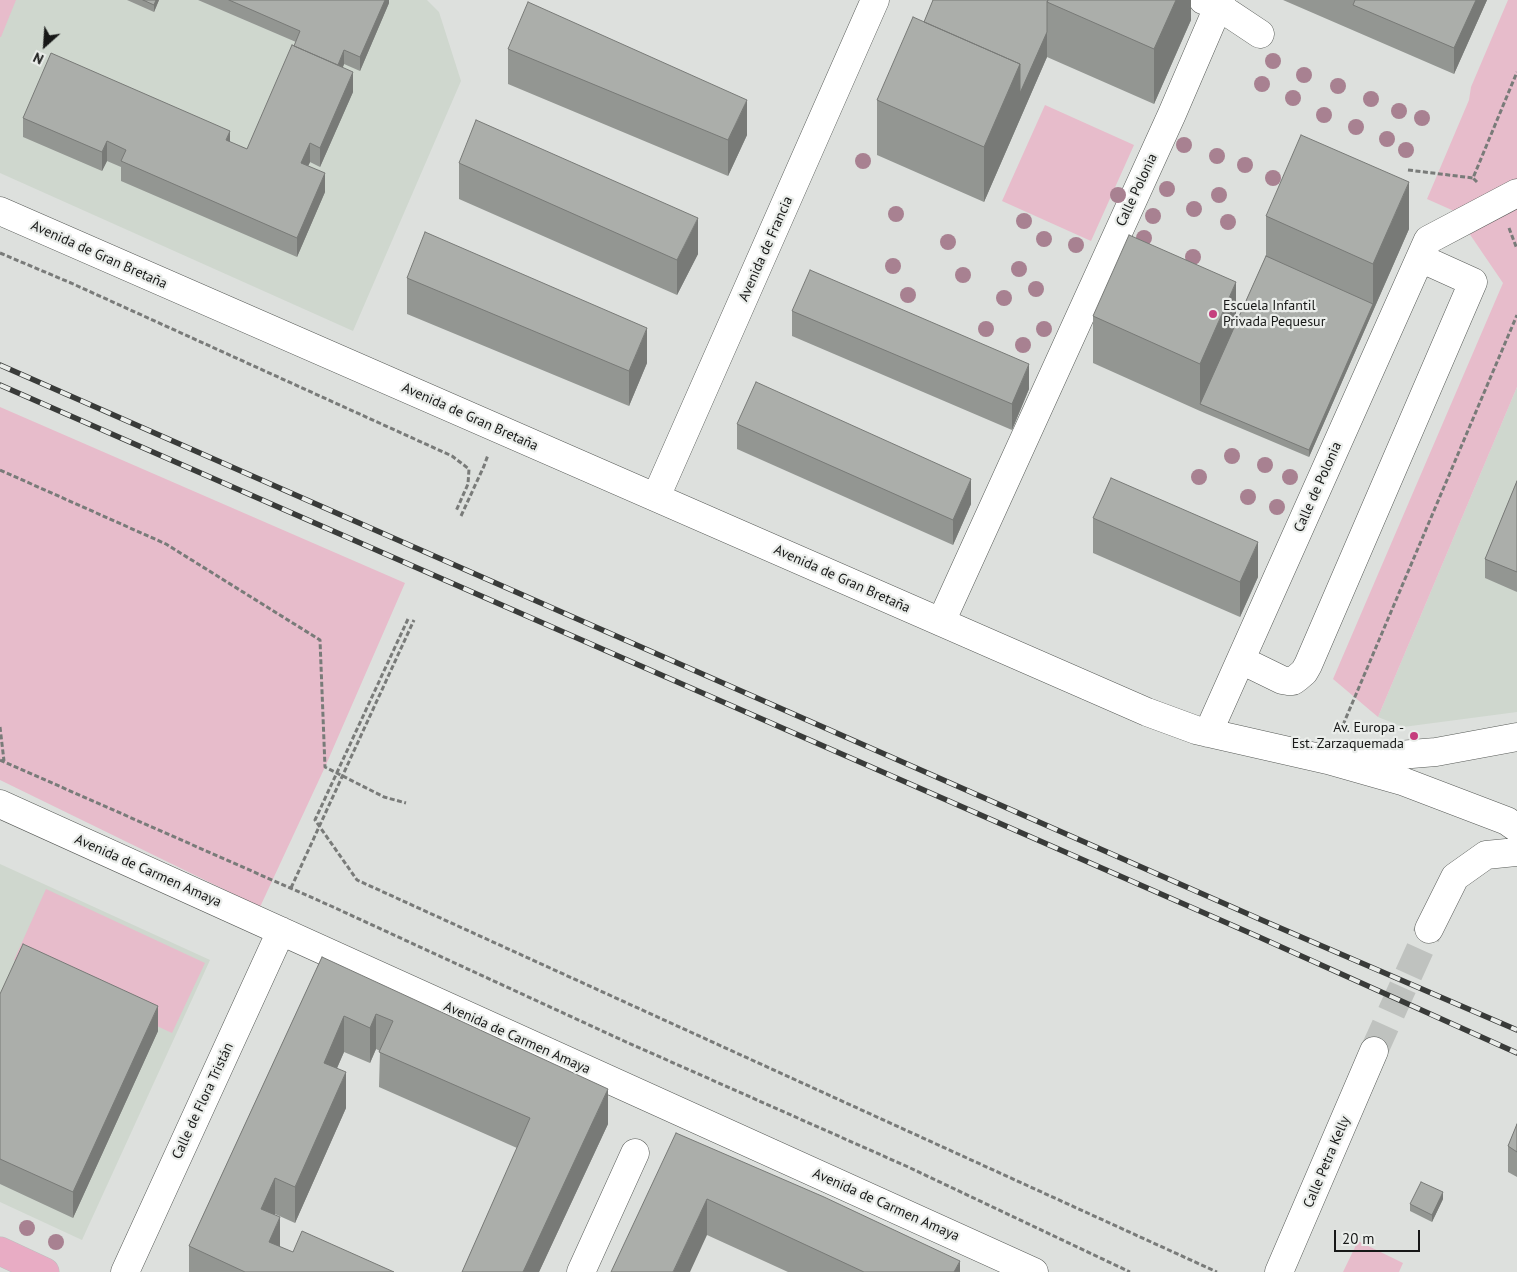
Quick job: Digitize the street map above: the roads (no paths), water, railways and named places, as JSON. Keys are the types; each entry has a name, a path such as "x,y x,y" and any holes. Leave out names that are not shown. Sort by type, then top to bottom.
{"main road":[{"path":"0,1251 45,1272"}],"street":[{"name":"Avenida de Francia","path":"656,497 875,0"},
{"name":"Calle Polonia","path":"941,622 1172,114 1214,2 1260,34"},
{"path":"1241,660 1282,680 1288,681 1298,678 1308,665 1473,282 1424,249 1508,198"},
{"name":"Avenida de Gran Bretaña","path":"0,211 1147,712 1182,726 1328,760 1422,787 1507,821 1517,828"},
{"name":"Calle de Polonia","path":"1208,733 1424,249"},
{"path":"1328,760 1455,750 1517,737"},
{"name":"Avenida de Carmen Amaya","path":"0,804 1034,1272"},
{"path":"1429,929 1455,877 1486,855 1517,852"},
{"name":"Calle de Flora Tristán","path":"125,1272 281,931"},
{"name":"Calle Petra Kelly","path":"1279,1272 1374,1052"},
{"path":"581,1272 635,1154"}],"tunnel":[{"path":"1374,1051 1429,929"}],"railway":[{"path":"0,365 1264,921 1517,1030"},
{"path":"0,385 1259,937 1517,1053"}],"place":[{"name":"Escuela Infantil Privada Pequesur","path":"1213,314"},
{"name":"Av. Europa - Est. Zarzaquemada","path":"1414,736"}]}
